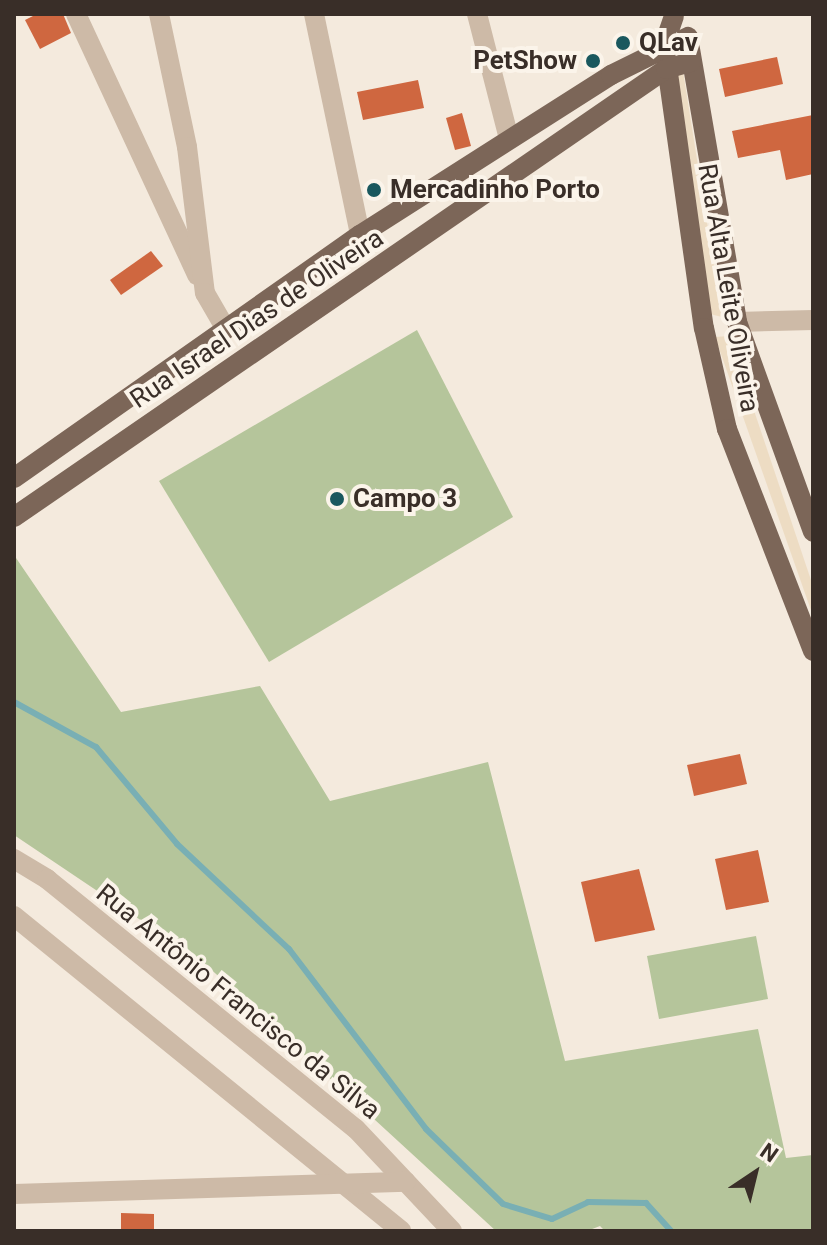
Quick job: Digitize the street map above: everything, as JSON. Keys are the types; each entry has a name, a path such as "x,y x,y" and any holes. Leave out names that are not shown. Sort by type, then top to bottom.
{"main road":[{"name":"Rua Alta Leite Oliveira","path":"674,15 688,37 737,322 813,532"},
{"name":"Rua Alta Leite Oliveira","path":"674,15 664,45 666,69 704,328 727,429 813,651"},
{"name":"Rua Israel Dias de Oliveira","path":"14,478 360,235 509,139 664,45 688,37"},
{"name":"Rua Israel Dias de Oliveira","path":"14,517 666,69 691,62"},
{"path":"225,327 245,358"}],"street":[{"path":"76,14 205,293 225,327"},
{"path":"159,14 187,147 205,293"},
{"path":"314,14 360,235"},
{"path":"477,14 509,139"},
{"path":"737,322 813,320"},
{"name":"Rua Antônio Francisco da Silva","path":"14,859 268,1054 356,1129 452,1231"},
{"path":"14,916 401,1231"},
{"path":"14,1194 350,1188 406,1182"}],"green space":[{"name":"Campo 3","path":"417,330 513,517 269,662 159,481"},
{"path":"14,555 121,712 260,686 330,801 488,762 565,1061 758,1029 786,1158 813,1155 813,1231 605,1231 600,1226 587,1231 496,1231 203,962 14,835"},
{"path":"756,936 768,999 659,1019 647,956"}],"shaded area":[{"path":"682,65 722,317 710,314 672,71"},
{"path":"729,336 813,586 813,616 715,337"}],"building":[{"path":"37,14 63,14 71,33 40,49 25,20"},
{"path":"777,57 783,84 725,97 719,69"},
{"path":"418,80 424,108 363,120 357,92"},
{"path":"462,113 471,146 455,150 446,118"},
{"path":"813,115 813,174 786,180 780,150 738,158 732,131"},
{"path":"151,251 163,266 121,295 110,280"},
{"path":"740,754 747,784 694,796 687,765"},
{"path":"758,850 769,902 726,910 715,859"},
{"path":"639,869 655,930 595,942 581,882"},
{"path":"121,1213 154,1214 154,1231 121,1231"}],"waterway":[{"path":"14,702 96,747 177,844 289,949 426,1129 503,1204 552,1219 588,1202 646,1203 671,1231"}],"place":[{"name":"QLav","path":"623,43"},
{"name":"PetShow","path":"593,61"},
{"name":"Mercadinho Porto","path":"374,190"},
{"name":"Campo 3","path":"337,499"}]}
